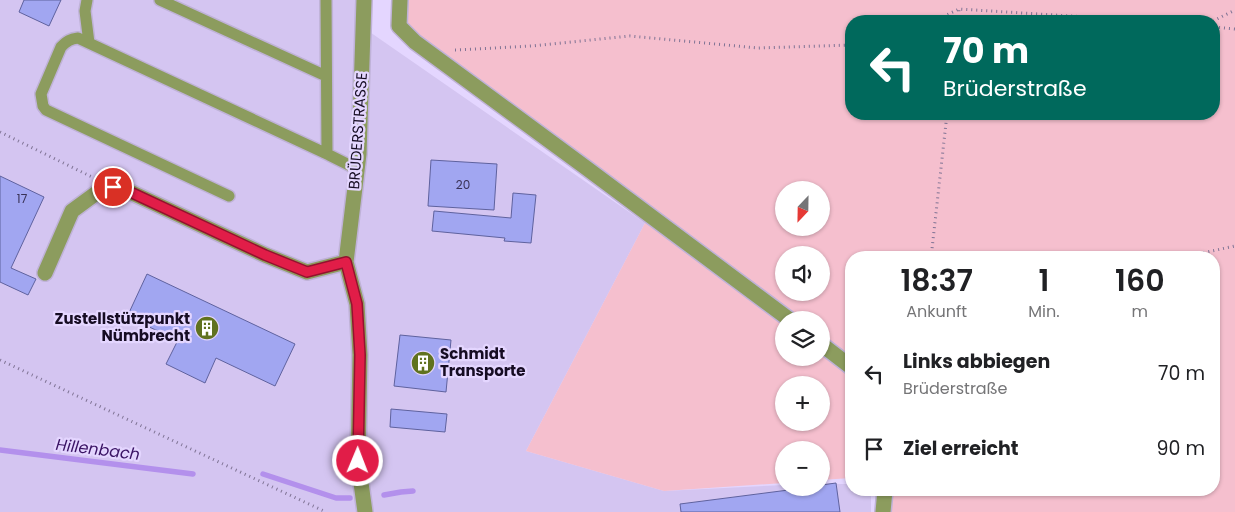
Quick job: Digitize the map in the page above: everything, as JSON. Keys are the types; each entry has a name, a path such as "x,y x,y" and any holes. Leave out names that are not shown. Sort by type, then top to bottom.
{"street":[{"name":"BRÜDERSTRASSE","path":"364,0 359,154 346,262 357,304 360,355 358,461 365,512"},
{"path":"400,0 399,26 416,42 778,311"},
{"path":"45,273 72,211 106,186 128,191 265,255 307,272 346,262"},
{"path":"830,351 845,362"},
{"path":"884,512 885,496"}],"lane":[{"path":"87,0 85,12 89,43"},
{"path":"160,0 326,76"},
{"path":"326,0 327,154"},
{"path":"230,196 46,110 43,106 41,94 61,47 67,41 78,38 357,169"}],"path":[{"path":"946,15 959,9 1055,15"},
{"path":"958,15 959,9"},
{"path":"1220,18 1235,10"},
{"path":"1220,28 1235,29"},
{"path":"446,50 532,46 630,36 758,48 845,45"},
{"path":"932,251 946,120"},
{"path":"0,132 113,187"},
{"path":"1212,251 1235,246"},
{"path":"0,360 326,512"}],"shaded area":[{"path":"0,0 363,0 364,28 645,223 526,451 664,491 775,485 775,496 830,496 830,484 845,484 845,496 871,496 871,512 0,512"},
{"path":"400,0 1235,0 1235,512 883,512 882,496 1220,496 1220,251 845,251 845,478 830,479 830,441 775,441 775,484 664,491 526,451 645,223 723,276 399,26"}],"building":[{"path":"24,0 61,0 49,26 19,12"},
{"path":"431,160 497,164 494,210 428,206"},
{"path":"0,176 44,197 11,268 36,279 28,295 0,282"},
{"path":"513,193 536,195 531,243 504,241 505,238 432,231 434,211 511,218"},
{"name":"Zustellstützpunkt Nümbrecht","path":"147,274 295,344 275,386 216,358 205,383 166,364 178,340 127,317"},
{"name":"Schmidt Transporte","path":"400,335 451,340 446,392 394,386"},
{"path":"391,409 447,414 445,432 390,427"},
{"path":"836,483 840,512 681,512 680,504 775,492 775,496 830,496 830,484"}],"waterway":[{"name":"Hillenbach","path":"0,450 193,474"},
{"name":"Hillenbach","path":"263,474 336,498 350,498"},
{"name":"Hillenbach","path":"384,495 413,491"}],"place":[{"name":"Zustellstützpunkt Nümbrecht","path":"207,328"},
{"name":"Schmidt Transporte","path":"423,363"}],"route":[{"path":"113,187 128,191 265,255 307,272 346,262 357,304 360,355 358,461"}]}
